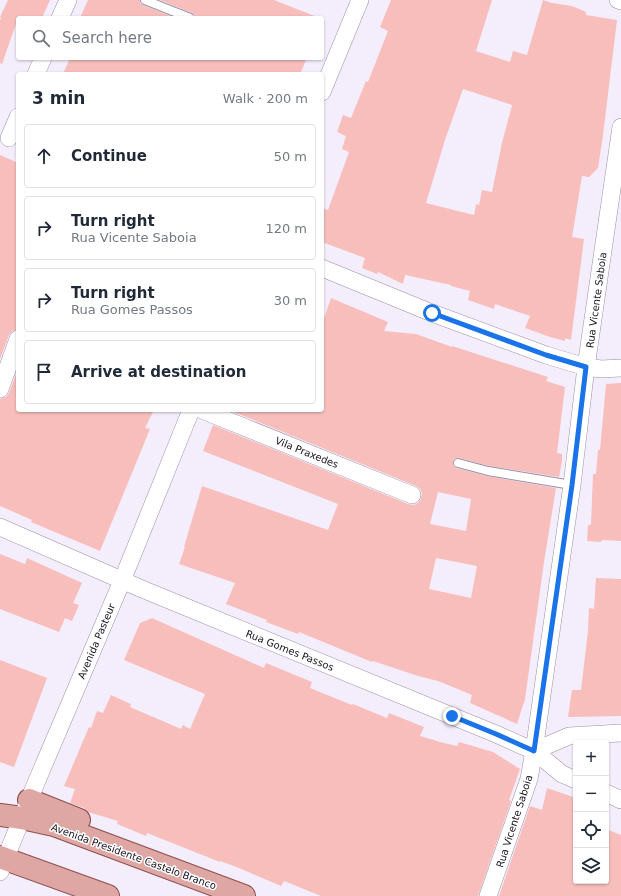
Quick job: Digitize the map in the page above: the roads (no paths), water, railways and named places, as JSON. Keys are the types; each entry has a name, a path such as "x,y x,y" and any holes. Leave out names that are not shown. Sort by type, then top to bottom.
{"main road":[{"path":"0,815 25,809"},
{"name":"Avenida Presidente Castelo Branco","path":"25,809 210,870 219,886 244,896"},
{"path":"2,862 108,896"}],"street":[{"path":"61,16 68,0"},
{"path":"324,87 360,0"},
{"path":"37,72 42,60"},
{"path":"9,138 16,122"},
{"name":"Rua Vicente Saboia","path":"488,896 529,779 534,751 572,485 586,367 621,127"},
{"path":"324,269 432,313 546,355 586,367 601,369 621,368"},
{"path":"0,389 16,345"},
{"name":"Avenida Pasteur","path":"2,862 122,581 190,412"},
{"name":"Vila Praxedes","path":"207,412 412,495"},
{"name":"Rua Gomes Passos","path":"0,527 122,581 489,731 534,751 562,774 573,779"},
{"path":"534,751 570,736 621,733"},
{"path":"609,794 621,800"}],"lane":[{"path":"145,0 185,16"},
{"path":"458,463 572,485"}]}
